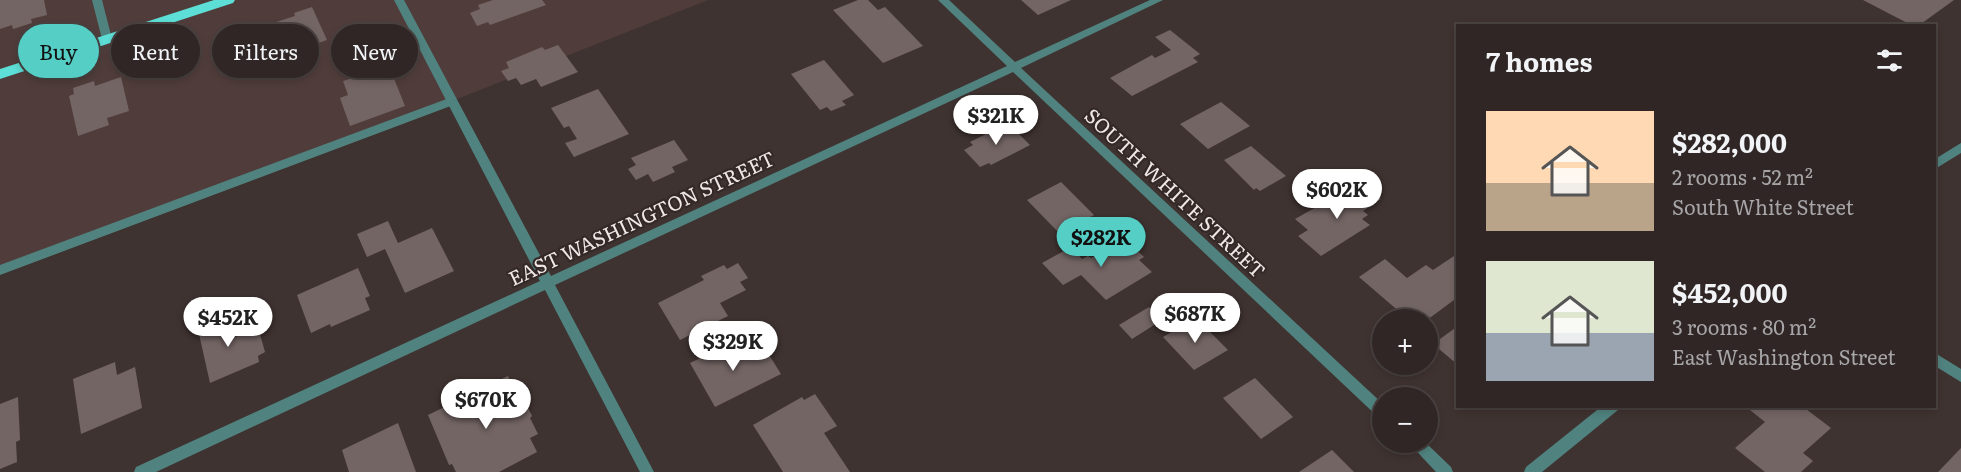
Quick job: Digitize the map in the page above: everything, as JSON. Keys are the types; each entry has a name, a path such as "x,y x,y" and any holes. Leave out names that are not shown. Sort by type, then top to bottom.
{"highway":[{"path":"0,74 228,0"}],"street":[{"path":"97,0 107,39"},
{"path":"399,0 647,472"},
{"name":"SOUTH WHITE STREET","path":"943,0 1372,403"},
{"name":"EAST WASHINGTON STREET","path":"141,472 1158,0"},
{"path":"0,270 452,101"},
{"path":"1936,164 1961,147"},
{"path":"1936,359 1961,376"},
{"path":"1532,472 1611,408"},
{"path":"1426,453 1446,472"}],"shaded area":[{"path":"0,0 708,0 452,101 0,270"}],"building":[{"path":"0,0 44,0 47,15 31,19 32,23 29,24 18,24 18,27 13,29 12,25 0,29"},
{"path":"493,0 542,0 546,5 490,25 488,22 477,26 470,13 480,9 478,5"},
{"path":"858,0 868,0 878,10 885,7 923,46 883,63 833,10"},
{"path":"1021,0 1071,0 1038,15"},
{"path":"1863,0 1954,0 1921,24 1909,24"},
{"path":"312,7 327,40 319,43 319,24 270,24 295,16 294,13"},
{"path":"1170,30 1200,54 1193,58 1198,62 1132,96 1110,78 1152,55 1155,58 1171,50 1155,37"},
{"path":"558,45 578,72 541,87 536,79 521,85 516,78 508,81 501,71 509,68 506,62 542,47 545,50"},
{"path":"824,60 854,95 842,101 846,105 831,111 827,107 820,110 791,74"},
{"path":"121,78 129,111 107,118 109,125 78,136 69,96 74,94 73,88 94,81 95,86"},
{"path":"353,78 394,78 405,106 350,126 340,98 348,95 343,81"},
{"path":"598,89 629,134 574,157 565,143 577,139 569,126 564,128 551,108"},
{"path":"1221,102 1250,126 1208,149 1180,124"},
{"path":"1008,123 1030,145 991,165 989,163 980,167 964,150 973,145 970,142"},
{"path":"674,140 688,160 672,167 675,172 653,182 648,174 636,180 628,169 636,165 631,158"},
{"path":"1251,146 1286,176 1260,191 1256,188 1254,190 1224,160"},
{"path":"1061,182 1094,215 1059,233 1027,200"},
{"path":"1362,184 1381,199 1363,211 1368,215 1362,219 1370,225 1321,256 1298,236 1308,230 1295,219 1318,206 1321,208"},
{"path":"388,221 398,243 432,228 454,271 405,293 385,249 367,257 357,234"},
{"path":"1125,239 1144,257 1139,260 1152,272 1106,300 1081,275 1063,285 1042,263 1071,247 1082,259 1088,256 1091,258"},
{"path":"1454,256 1456,258 1456,298 1438,312 1438,309 1396,309 1359,277 1385,259 1407,278 1426,265 1433,270"},
{"path":"738,263 748,278 740,282 746,290 720,303 728,316 680,340 658,303 704,280 701,276 724,265 727,269"},
{"path":"358,268 370,296 365,298 370,310 311,333 297,295"},
{"path":"1149,307 1162,320 1132,339 1119,325"},
{"path":"229,313 235,337 258,327 265,352 258,356 259,362 210,383 197,325"},
{"path":"1196,318 1228,350 1194,370 1163,337"},
{"path":"1456,327 1456,363 1438,348 1438,340"},
{"path":"736,341 747,359 766,350 781,374 715,407 690,363"},
{"path":"115,362 117,375 135,367 142,408 81,434 73,379"},
{"path":"508,376 519,399 523,397 532,416 530,418 538,434 530,438 537,452 499,472 456,472 452,464 449,465 428,415"},
{"path":"1255,378 1293,417 1261,439 1223,398"},
{"path":"815,394 837,426 824,433 850,472 783,472 753,425 802,397 804,400"},
{"path":"18,397 20,440 16,442 17,462 0,469 0,404"},
{"path":"1748,408 1805,408 1831,428 1803,453 1813,461 1801,472 1765,472 1735,448 1765,422"},
{"path":"398,423 416,472 349,472 342,450"},
{"path":"1961,448 1961,472 1938,472"},
{"path":"1332,450 1354,472 1299,472"}]}
